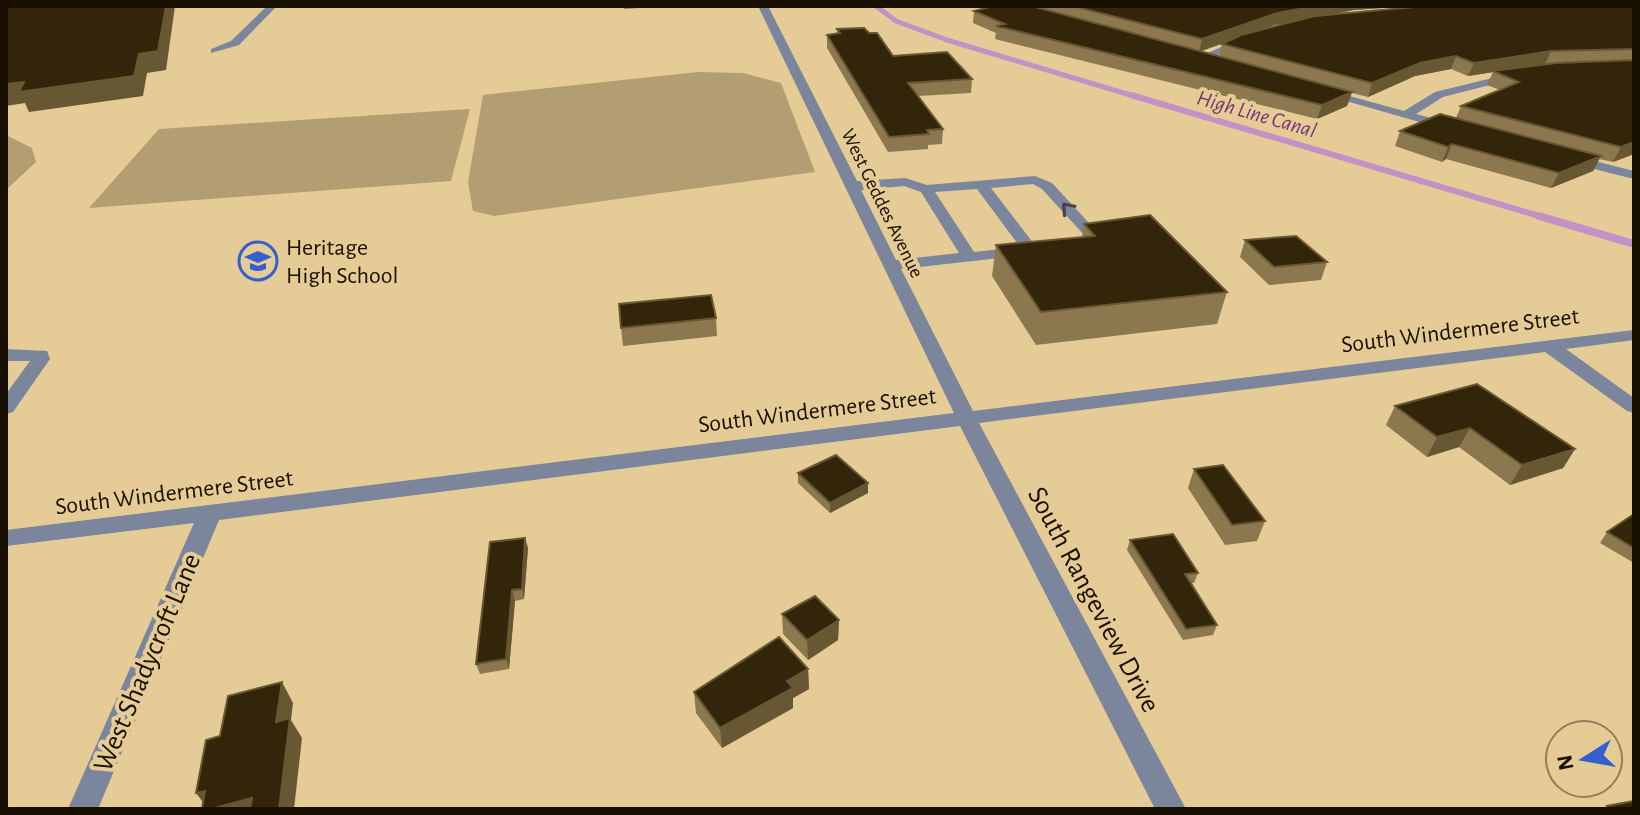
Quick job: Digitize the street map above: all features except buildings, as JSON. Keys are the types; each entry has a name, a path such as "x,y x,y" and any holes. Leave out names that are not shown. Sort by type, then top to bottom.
{"street":[{"path":"215,51 235,43 272,6"},
{"name":"West Geddes Avenue","path":"763,6 966,417"},
{"path":"1197,60 1259,35"},
{"path":"1183,56 1212,64"},
{"path":"1406,115 1426,99 1461,86 1527,75"},
{"path":"1317,91 1467,131"},
{"path":"1558,155 1634,175"},
{"path":"853,186 905,182 926,189 1035,180 1047,186 1093,236 1091,244 1076,246"},
{"path":"892,265 1038,250 981,185"},
{"path":"926,189 969,257"},
{"name":"South Windermere Street","path":"6,538 1634,335"},
{"path":"1548,345 1634,407"},
{"path":"6,355 32,353 40,355 41,359 6,408"},
{"name":"South Rangeview Drive","path":"966,417 1171,809"},
{"name":"West Shadycroft Lane","path":"83,809 209,515"}],"shaded area":[{"path":"698,72 743,73 781,83 815,172 494,216 473,211 468,182 483,95"},
{"path":"470,109 451,181 89,208 159,129"},
{"path":"6,135 32,148 36,162 6,190"}],"waterway":[{"name":"High Line Canal","path":"876,6 896,21 947,40 1137,97"},
{"name":"High Line Canal","path":"1131,95 1546,218"},
{"name":"High Line Canal","path":"1539,216 1634,244"}],"place":[{"name":"Heritage High School","path":"258,261"}]}
